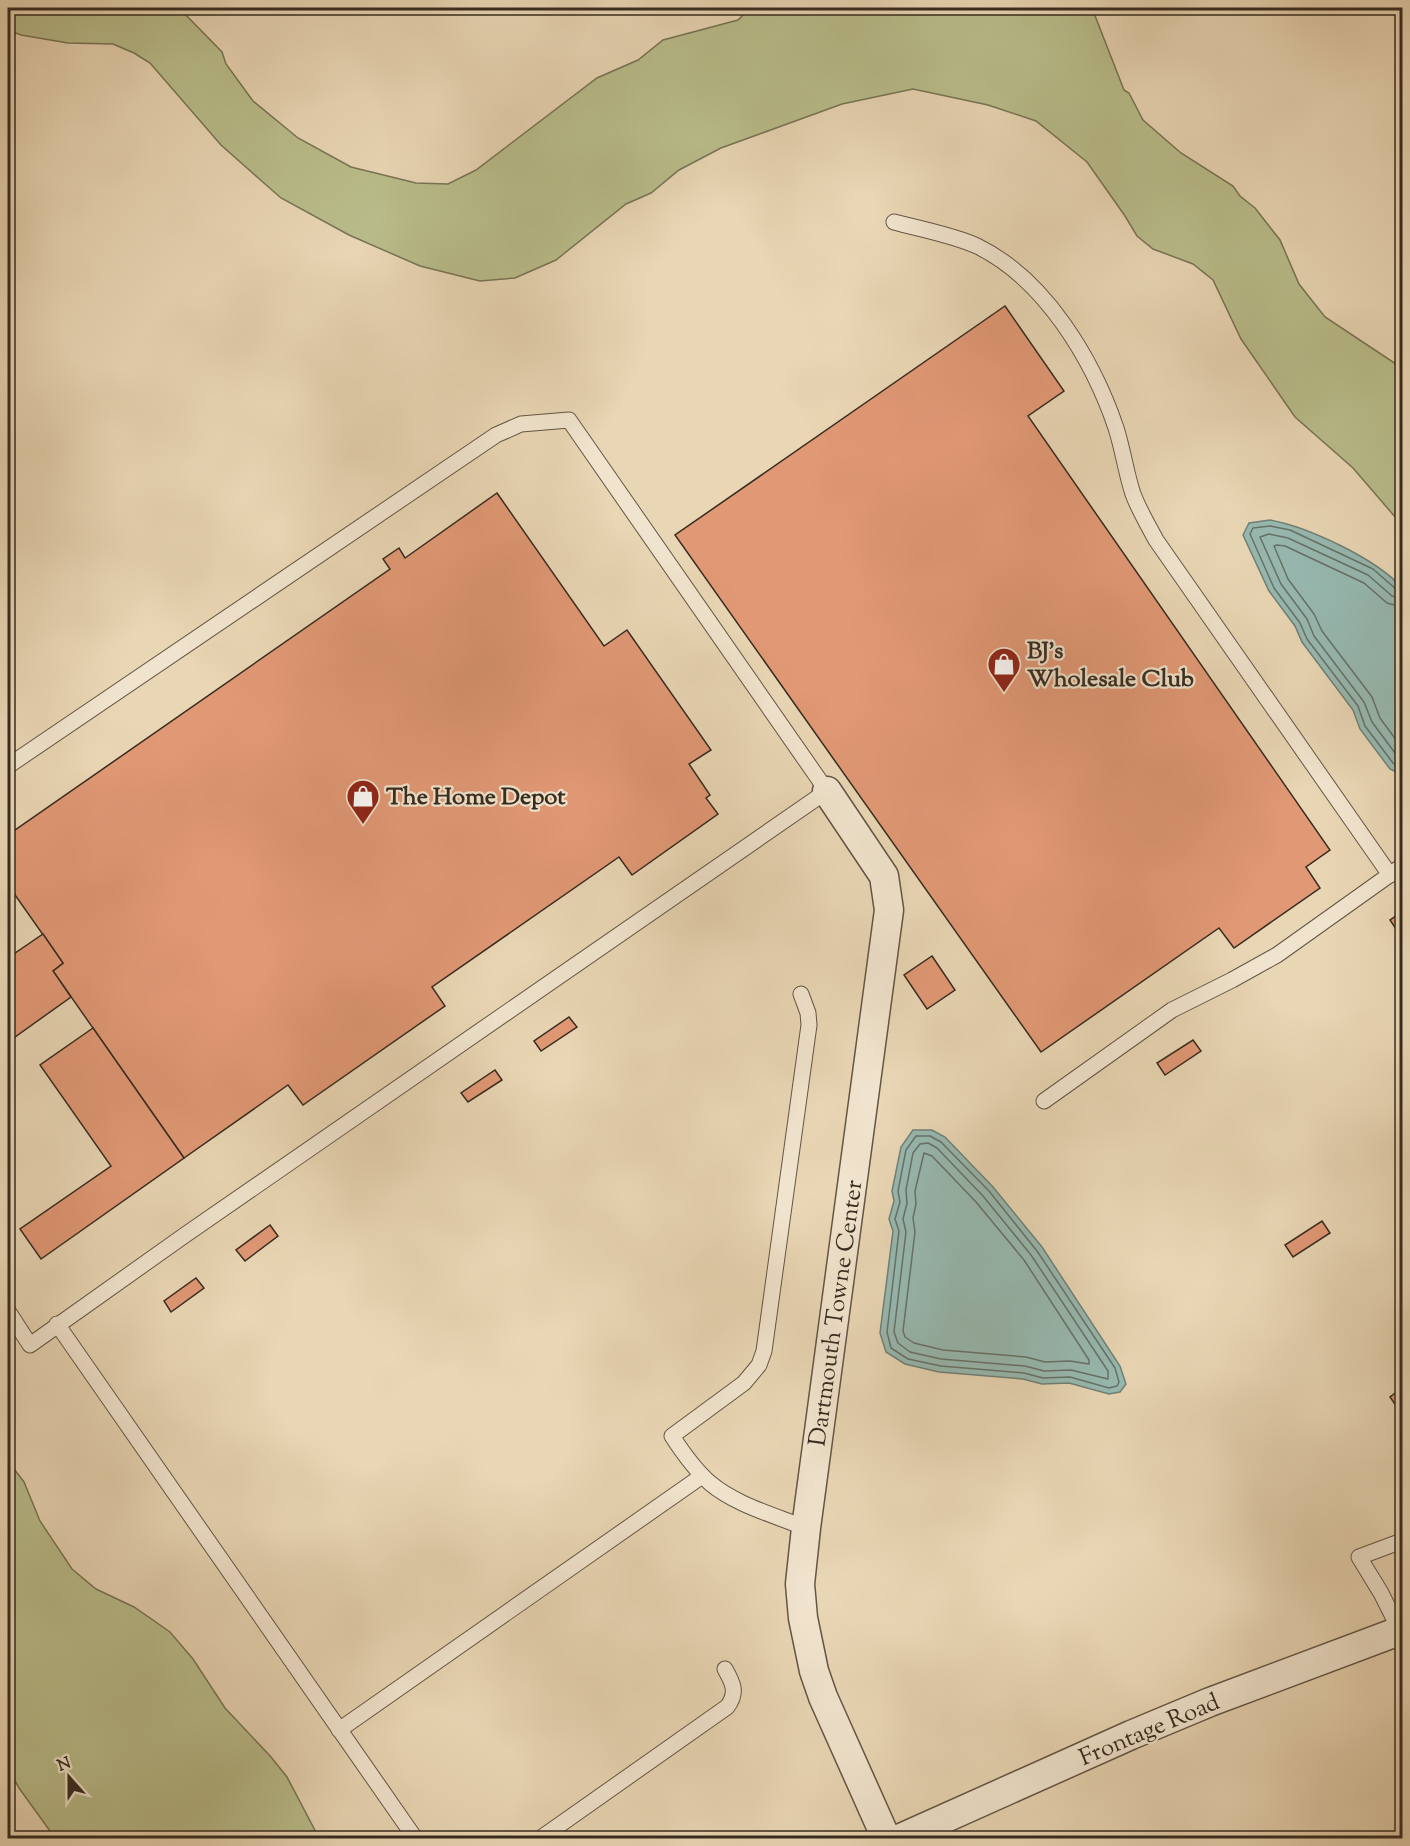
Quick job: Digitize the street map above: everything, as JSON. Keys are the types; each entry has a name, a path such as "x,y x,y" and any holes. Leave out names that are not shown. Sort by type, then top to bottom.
{"street":[{"name":"Dartmouth Towne Center","path":"827,791 884,876 889,910 800,1584 803,1618 814,1671 827,1707 886,1839"},
{"name":"Frontage Road","path":"901,1839 1200,1706 1401,1630"}],"lane":[{"path":"894,222 977,246 1026,280 1045,300 1089,364 1103,393 1117,430 1133,495 1156,540 1396,871 1277,955 1172,1010 1044,1101"},
{"path":"8,766 496,435 521,424 569,420 827,791 57,1324 30,1345 8,1311"},
{"path":"801,994 808,1013 809,1025 764,1351 759,1365 744,1383 672,1436 685,1456 711,1484 734,1498 806,1528"},
{"path":"57,1324 415,1839"},
{"path":"339,1730 702,1476"},
{"path":"1401,1630 1382,1593 1359,1557 1402,1541"},
{"path":"541,1839 727,1707 732,1701 734,1686 725,1669"}],"green space":[{"path":"8,8 179,8 222,52 226,64 253,101 298,138 351,167 416,183 448,184 476,170 597,78 638,60 663,40 738,20 750,8 1092,8 1124,90 1129,93 1143,120 1181,153 1233,186 1240,196 1255,208 1280,240 1299,284 1325,317 1402,368 1402,525 1353,468 1295,417 1241,339 1213,280 1193,264 1153,249 1137,236 1087,162 1036,121 988,105 913,89 842,104 721,148 679,170 651,193 626,204 556,260 515,278 480,281 420,266 349,235 281,198 221,145 150,63 113,44 68,43 21,35 8,30"},
{"path":"8,1461 24,1482 40,1521 72,1569 96,1589 134,1607 170,1632 193,1659 225,1708 287,1777 319,1838 55,1838 19,1788 8,1768"}],"water":[{"path":"1270,520 1303,530 1341,546 1376,566 1402,588 1402,775 1390,769 1360,729 1353,710 1302,642 1295,626 1269,591 1243,535 1249,523"},
{"path":"913,1130 932,1130 945,1137 993,1187 1042,1247 1120,1366 1126,1384 1120,1392 1109,1394 1069,1383 1042,1384 1023,1379 939,1372 905,1364 886,1352 880,1333 893,1231 889,1219 894,1201 892,1191 901,1147"}],"building":[{"name":"BJ's Wholesale Club","path":"1005,306 1064,391 1028,416 1330,850 1306,867 1320,888 1234,948 1219,928 1041,1052 675,535"},
{"name":"The Home Depot","path":"497,493 604,646 627,630 711,750 689,764 710,795 706,798 718,814 632,875 619,857 432,987 445,1006 303,1105 288,1085 184,1158 53,971 63,963 8,885 8,835 390,569 383,559 399,548 405,558"},
{"path":"1402,912 1402,929 1398,932 1390,920"},
{"path":"43,934 63,963 53,971 71,997 8,1042 8,958"},
{"path":"932,956 955,990 927,1009 904,975"},
{"path":"569,1017 577,1027 541,1051 534,1041"},
{"path":"93,1028 184,1158 41,1259 20,1229 111,1166 40,1065"},
{"path":"1193,1040 1201,1051 1165,1075 1157,1063"},
{"path":"495,1070 502,1080 468,1102 461,1093"},
{"path":"1322,1221 1330,1233 1293,1257 1285,1245"},
{"path":"270,1225 278,1236 245,1261 236,1250"},
{"path":"196,1278 204,1288 171,1312 164,1301"},
{"path":"1402,1388 1402,1407 1399,1410 1390,1397"}],"place":[{"name":"BJ's Wholesale Club","path":"1004,693"},
{"name":"The Home Depot","path":"363,825"}]}
